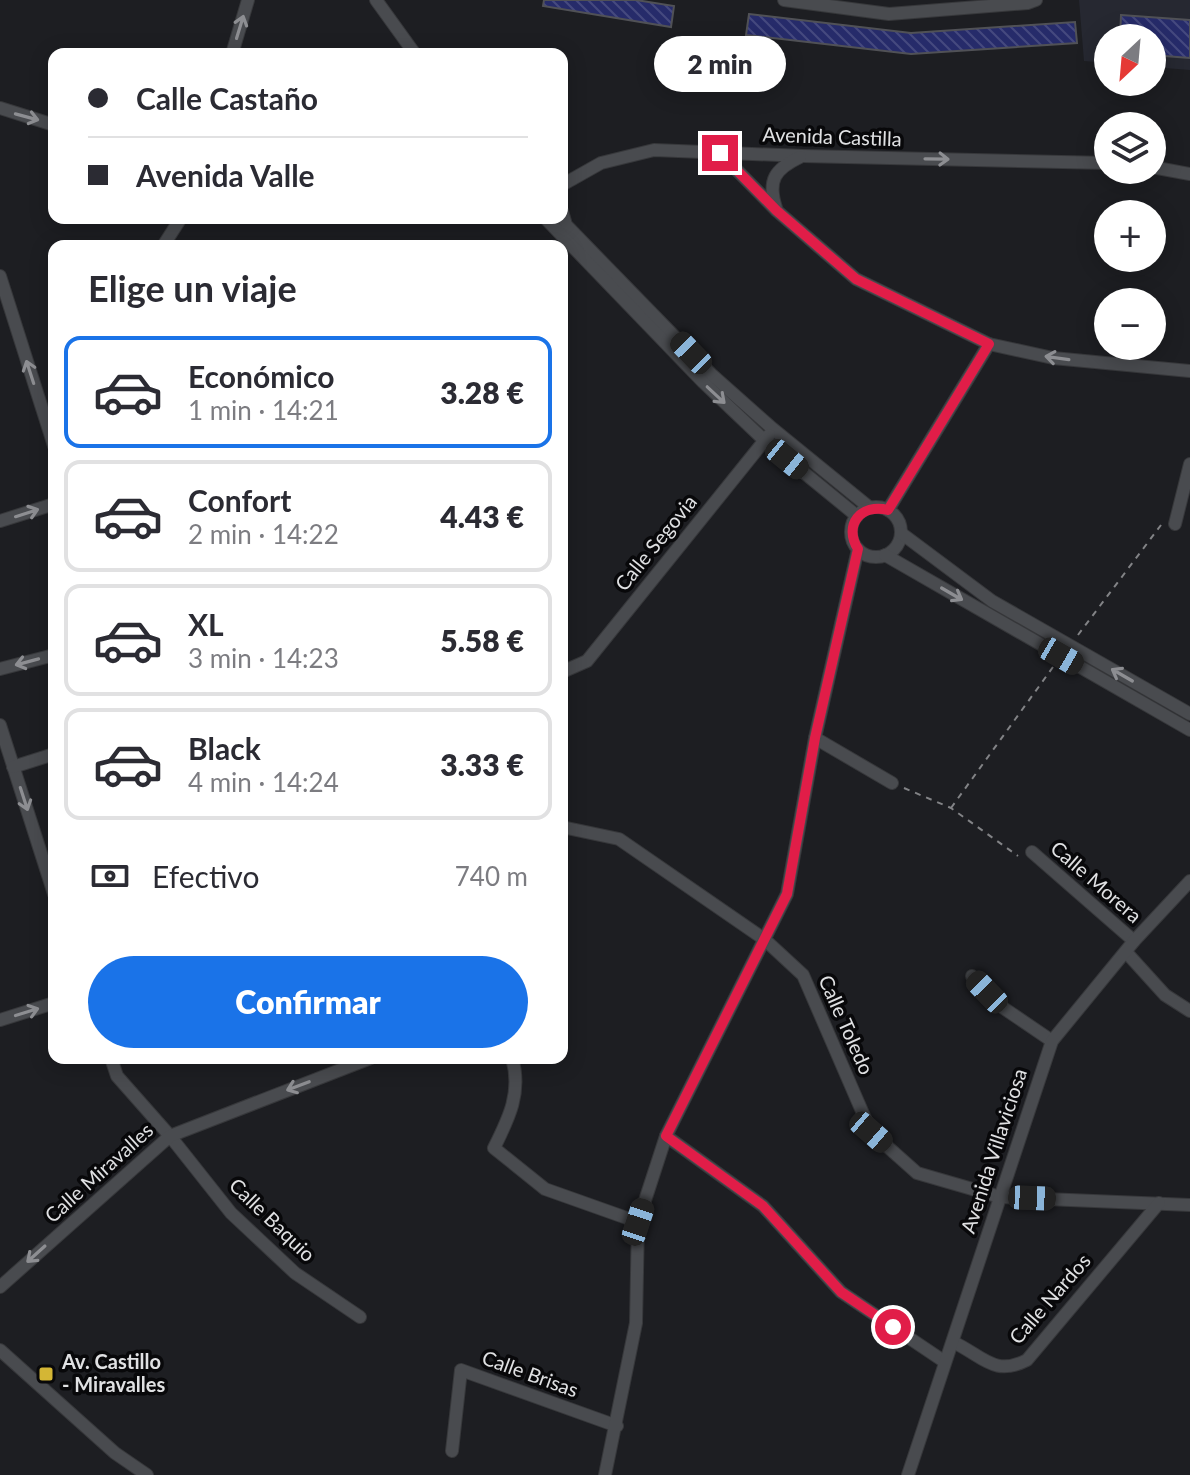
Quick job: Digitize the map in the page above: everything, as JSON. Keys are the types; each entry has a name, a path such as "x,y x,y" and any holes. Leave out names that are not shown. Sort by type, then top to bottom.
{"street":[{"path":"234,48 248,0"},
{"path":"376,0 411,48"},
{"path":"784,0 889,14 947,6 1028,1"},
{"path":"0,108 48,123"},
{"name":"Avenida Castilla","path":"568,182 601,163 654,150 1094,163"},
{"path":"720,153 777,211 856,279 989,344 1053,358 1190,371"},
{"path":"777,211 771,193 774,176 786,164 803,156"},
{"path":"1166,170 1190,174"},
{"path":"551,224 566,240"},
{"path":"566,224 711,374 870,508 888,510 898,520 901,533 897,546 885,555 874,557 858,549 853,540 851,528 857,516 870,508"},
{"path":"568,242 703,382 764,440 857,516"},
{"path":"0,276 48,427"},
{"path":"888,510 989,344"},
{"name":"Calle Segovia","path":"568,669 587,661 773,429"},
{"path":"1168,524 1190,464"},
{"path":"0,521 48,506"},
{"path":"901,533 1065,651 1190,730"},
{"path":"605,1475 636,1323 638,1222 666,1136 787,894 815,738 858,549"},
{"path":"885,555 1190,714"},
{"path":"0,669 48,657"},
{"path":"0,725 48,875"},
{"path":"815,738 892,783"},
{"path":"13,767 48,756"},
{"name":"Calle Toledo","path":"568,828 619,839 764,939 803,975 871,1132 917,1173 1000,1197 1190,1205"},
{"name":"Calle Morera","path":"1036,855 1130,947 1165,995 1190,1011"},
{"name":"Avenida Villaviciosa","path":"908,1475 1052,1041 1190,881"},
{"path":"972,976 1002,1007 1052,1041"},
{"path":"0,1020 48,1005"},
{"name":"Calle Baquio","path":"113,1064 117,1076 231,1213 295,1273 360,1317"},
{"name":"Calle Miravalles","path":"0,1287 170,1136 356,1064"},
{"path":"514,1064 513,1110 494,1148 545,1189 638,1222"},
{"path":"666,1136 763,1206 841,1292 945,1362"},
{"name":"Calle Nardos","path":"953,1342 990,1364 1011,1368 1027,1360 1159,1203"},
{"path":"0,1350 115,1453 147,1475"},
{"name":"Calle Brisas","path":"452,1451 461,1370 617,1426"}],"path":[{"path":"951,808 1065,651 1168,524"},
{"path":"892,783 951,808 1019,856 1036,855"}],"shaded area":[{"path":"1079,0 1190,0 1190,70 1166,68 1166,24 1094,24 1094,62 1084,61"}],"building":[{"path":"544,0 636,0 674,6 671,27 543,6"},
{"path":"749,14 911,33 1075,22 1077,43 911,54 746,35"},
{"path":"1121,15 1190,20 1190,58 1166,56 1166,24 1121,24"}],"place":[{"name":"Av. Castillo - Miravalles","path":"46,1374"}],"route":[{"path":"720,153 777,211 856,279 989,344 888,510 877,507 863,511 851,528 858,549 815,738 787,894 666,1136 763,1206 841,1292 893,1327"}]}
